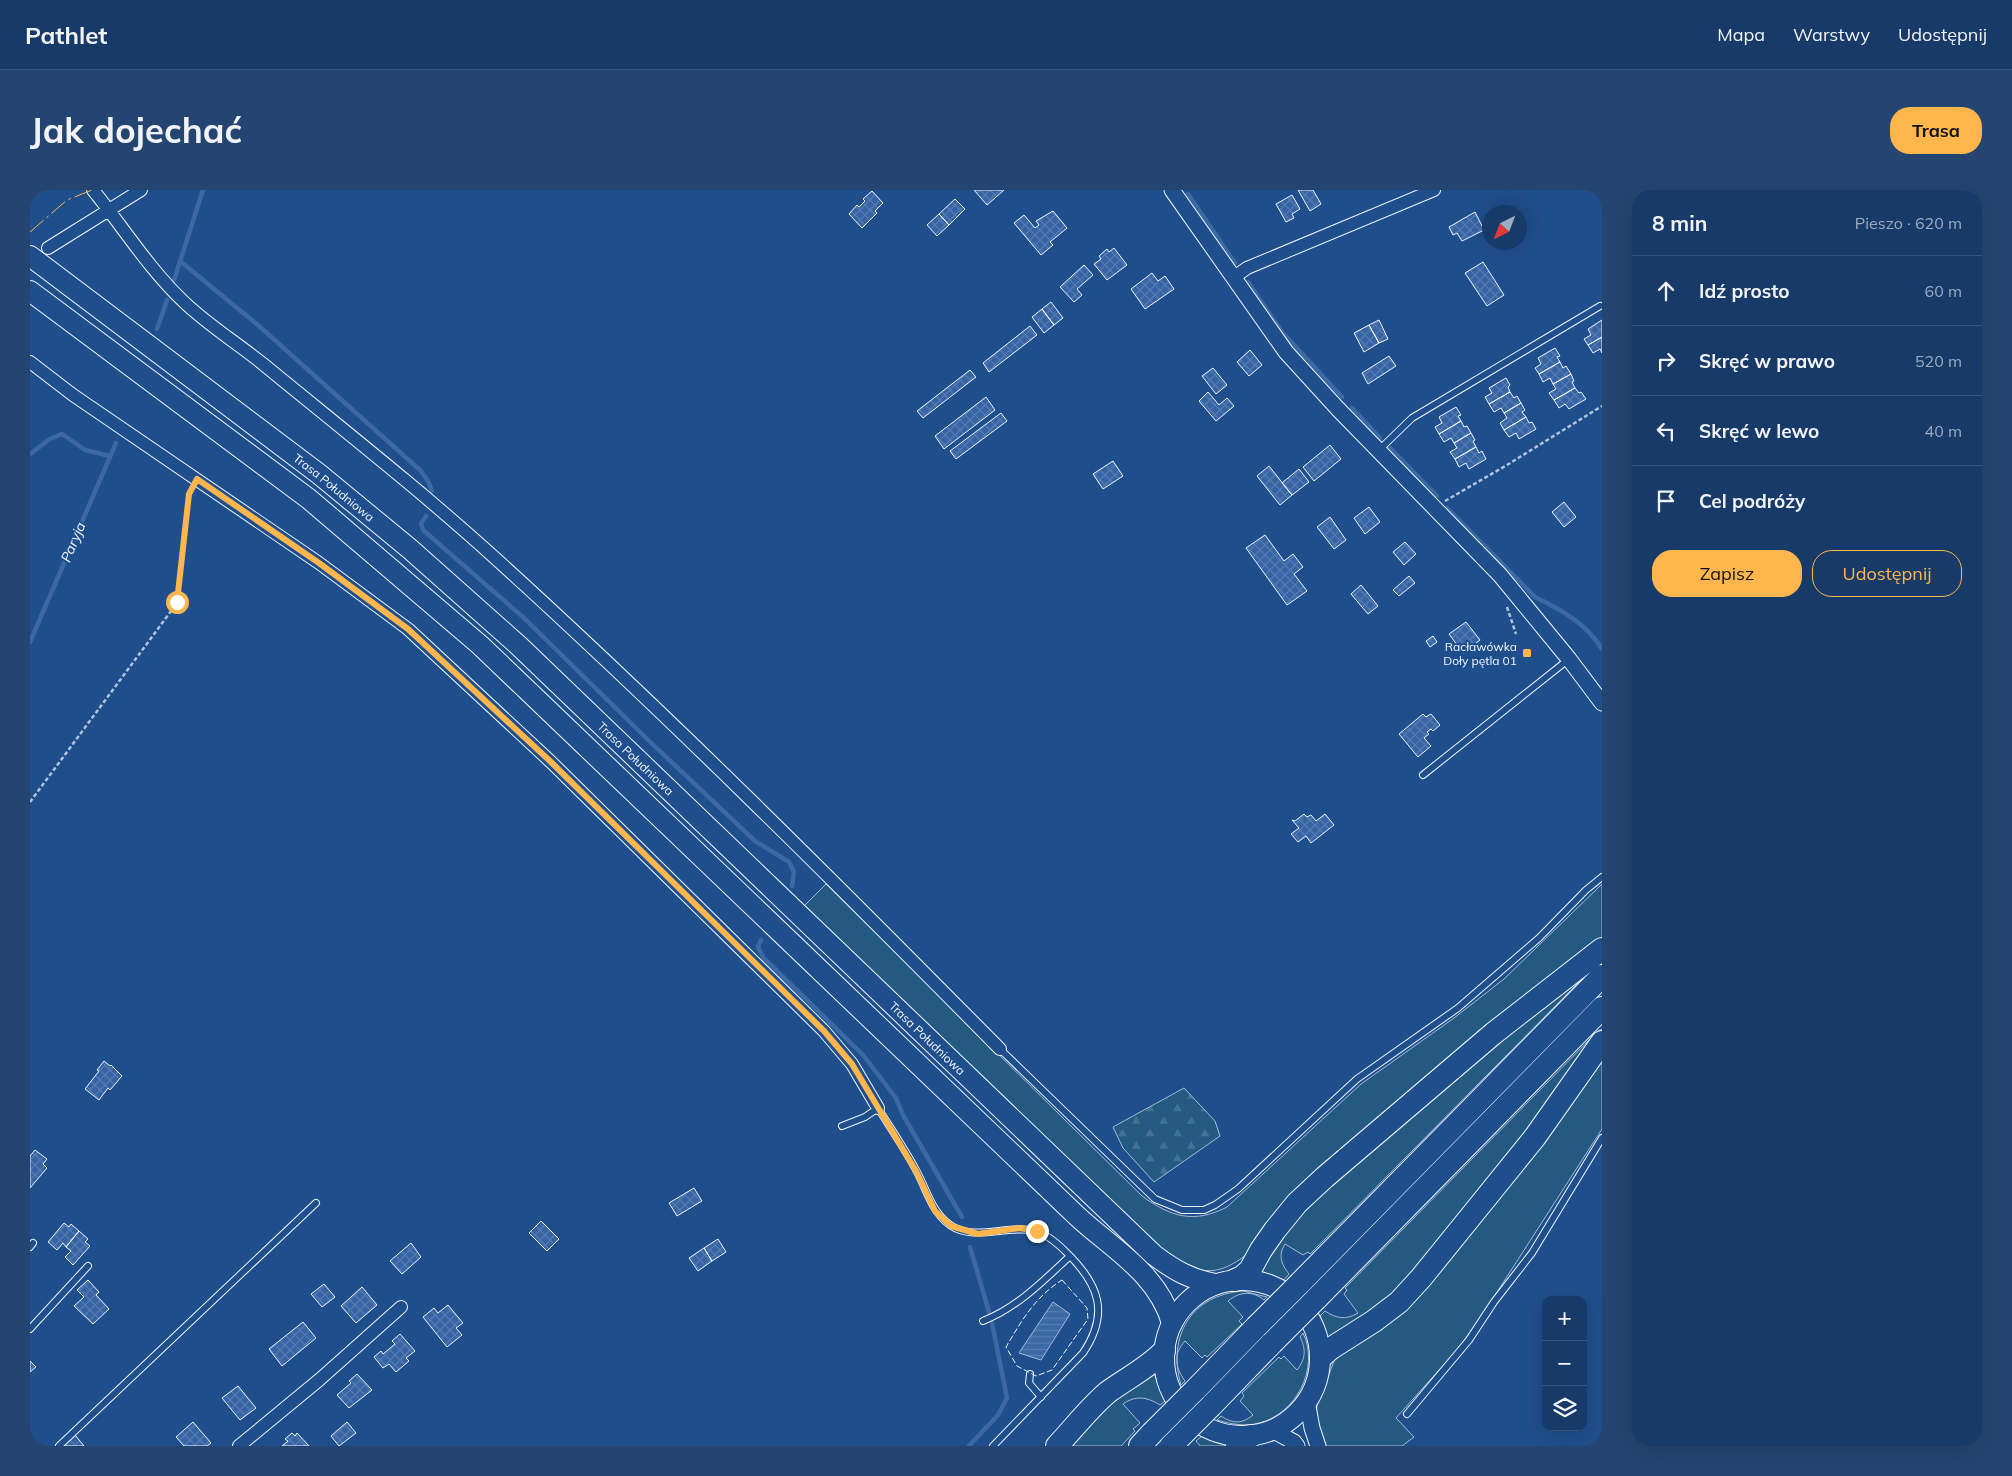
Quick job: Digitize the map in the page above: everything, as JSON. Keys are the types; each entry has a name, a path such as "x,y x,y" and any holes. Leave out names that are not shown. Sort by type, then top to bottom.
{"highway":[{"name":"Trasa Południowa","path":"30,256 319,474 410,549 518,645 1154,1255 1182,1274 1202,1282 1226,1282"},
{"name":"Trasa Południowa","path":"30,291 309,499 480,645 1078,1217 1144,1274 1162,1297 1172,1323"},
{"path":"1226,1282 1265,1283 1291,1297 1310,1319 1318,1338 1320,1357 1316,1383 1308,1401 1290,1420 1253,1437 1232,1436 1214,1431 1191,1417 1178,1403 1170,1387 1165,1369 1164,1351 1172,1323 1180,1311 1202,1291 1226,1282 1242,1277 1250,1270 1275,1230 1297,1203 1325,1177 1494,1033 1602,949"},
{"path":"1171,1446 1211,1406 1300,1283 1602,976"},
{"path":"1146,1440 1194,1390 1264,1335 1316,1299 1602,1008"},
{"path":"1320,1357 1399,1302 1421,1278 1534,1137 1602,1042"},
{"path":"1057,1446 1106,1394 1154,1362 1164,1351"}],"street":[{"path":"93,190 145,258 184,303 409,483 495,558 670,722 860,907 1000,1049"},
{"path":"48,248 141,190"},
{"path":"1234,278 1247,268 1434,190"},
{"path":"1176,191 1286,352 1500,575 1569,659 1602,704"},
{"path":"30,362 72,395 319,563 408,629 551,762 824,1031 852,1064 878,1108"},
{"path":"239,1446 319,1380 401,1307"},
{"path":"1308,1401 1312,1428 1318,1446"},
{"path":"1253,1437 1284,1436 1297,1446"}],"lane":[{"path":"1379,450 1412,418 1600,306"},
{"path":"1423,775 1569,659"},
{"path":"1000,1049 1155,1199 1182,1210 1204,1210 1238,1190 1357,1079 1458,1008 1540,938 1586,890 1602,877"},
{"path":"842,1126 865,1117 878,1108 916,1171 935,1211 951,1226 978,1234 1019,1228 1037,1231 1055,1241 1090,1280 1099,1310 1096,1330 1083,1353 993,1446"},
{"path":"1407,1414 1469,1340 1494,1302 1532,1253 1602,1138"},
{"path":"59,1446 316,1204"},
{"path":"983,1321 1016,1304 1070,1256"},
{"path":"30,1329 88,1266"},
{"path":"1030,1374 1029,1383 1041,1397"}],"path":[{"path":"1436,508 1446,500 1507,465 1602,406"},
{"path":"30,802 177,602 189,494 197,479"}],"green space":[{"path":"826,884 1142,1196 1163,1209 1183,1216 1193,1217 1227,1207 1361,1084 1454,1018 1504,979 1602,884 1602,944 1242,1258 1223,1268 1207,1271 1172,1260 803,907"},
{"path":"1588,973 1310,1254 1308,1252 1303,1255 1285,1244 1281,1259 1289,1274 1283,1281 1261,1271 1262,1266 1309,1203 1472,1062"},
{"path":"1602,1029 1561,1089 1388,1300 1328,1338 1320,1316 1325,1311 1341,1318 1358,1313 1344,1294 1347,1290 1345,1288"},
{"path":"1602,1049 1602,1129 1483,1314 1457,1350 1396,1418 1414,1437 1402,1446 1324,1446 1316,1418 1317,1406 1334,1361 1356,1342"},
{"path":"1184,1088 1215,1121 1220,1136 1154,1182 1123,1148 1113,1127"},
{"path":"1243,1291 1267,1297 1264,1300 1246,1293 1228,1301 1243,1317 1239,1321 1242,1324 1207,1357 1205,1355 1202,1358 1185,1341 1177,1354 1181,1335 1187,1321 1209,1300 1225,1294"},
{"path":"1303,1333 1308,1347 1308,1361 1301,1388 1294,1400 1272,1418 1259,1423 1238,1425 1217,1420 1221,1416 1237,1422 1253,1415 1240,1401 1244,1396 1242,1393 1279,1357 1281,1359 1284,1356 1297,1370 1303,1357 1304,1350 1300,1337"},
{"path":"1178,1367 1185,1381 1181,1385"},
{"path":"1154,1373 1165,1401 1160,1405 1151,1400 1137,1398 1123,1404 1140,1423 1133,1429 1135,1431 1121,1446 1070,1446 1115,1400"},
{"path":"1202,1436 1225,1444 1224,1446 1200,1446 1196,1441"}],"shaded area":[{"path":"1053,1302 1070,1314 1041,1360 1019,1353"}],"building":[{"path":"974,190 1004,190 987,205"},
{"path":"1298,190 1313,190 1321,204 1310,211"},
{"path":"872,191 883,203 875,211 877,213 862,228 849,214 857,205 859,207 865,201 863,199"},
{"path":"1292,195 1300,209 1292,214 1294,218 1286,222 1276,204"},
{"path":"955,199 965,209 949,225 939,214"},
{"path":"1053,211 1067,228 1050,242 1053,245 1041,255 1014,223 1024,215 1035,228 1039,225 1036,221"},
{"path":"1475,212 1482,226 1482,231 1462,241 1457,233 1453,235 1449,227"},
{"path":"939,214 949,225 937,236 927,225"},
{"path":"1114,248 1127,265 1107,280 1094,264 1101,259 1099,256 1107,249 1109,252"},
{"path":"1483,262 1504,295 1487,306 1465,273"},
{"path":"1084,265 1093,275 1077,289 1082,295 1074,302 1060,287"},
{"path":"1152,273 1158,281 1165,276 1174,289 1145,309 1131,289"},
{"path":"1051,302 1063,318 1054,325 1042,309"},
{"path":"1042,309 1054,325 1044,333 1032,317"},
{"path":"1379,320 1388,339 1379,343 1369,325"},
{"path":"1602,320 1602,337 1588,345 1584,339 1591,335 1588,329"},
{"path":"1369,325 1379,343 1364,352 1354,333"},
{"path":"1030,326 1037,335 989,372 983,363"},
{"path":"1602,337 1602,353 1600,349 1593,353 1588,345"},
{"path":"1555,348 1560,356 1557,357 1560,362 1539,374 1535,368 1541,364 1538,358"},
{"path":"1250,350 1262,365 1249,376 1237,362"},
{"path":"1389,356 1396,366 1368,384 1362,373"},
{"path":"1560,362 1563,368 1566,366 1571,374 1553,384 1550,378 1543,382 1539,374"},
{"path":"1213,368 1227,385 1216,394 1202,376"},
{"path":"970,370 976,377 923,418 917,411"},
{"path":"1571,374 1575,388 1554,400 1549,393 1556,389 1553,384"},
{"path":"1506,378 1510,385 1508,387 1510,392 1489,404 1485,397 1492,393 1489,388"},
{"path":"1575,388 1586,399 1569,409 1565,404 1559,408 1554,400"},
{"path":"1208,392 1219,405 1227,398 1234,406 1216,421 1199,401"},
{"path":"1510,392 1514,398 1517,396 1521,403 1504,413 1501,408 1494,412 1489,404"},
{"path":"986,397 995,410 944,449 935,436"},
{"path":"1521,403 1525,410 1522,412 1526,417 1504,430 1500,423 1507,418 1504,413"},
{"path":"1456,407 1461,415 1458,416 1461,421 1439,434 1435,427 1442,423 1439,417"},
{"path":"1001,413 1007,421 956,459 950,451"},
{"path":"1526,417 1529,423 1532,422 1536,429 1519,439 1516,433 1509,437 1504,430"},
{"path":"1461,421 1464,427 1467,426 1471,433 1454,443 1451,438 1444,442 1439,434"},
{"path":"1471,433 1476,447 1455,459 1450,452 1457,448 1454,443"},
{"path":"1330,445 1341,459 1314,481 1303,467"},
{"path":"1476,447 1479,453 1482,451 1486,459 1469,469 1466,463 1459,467 1455,459"},
{"path":"1113,461 1123,476 1103,489 1093,474"},
{"path":"1269,466 1292,495 1280,505 1257,476"},
{"path":"1299,469 1309,482 1292,495 1282,483"},
{"path":"1564,502 1576,517 1564,527 1552,512"},
{"path":"1369,507 1380,522 1365,534 1354,518"},
{"path":"1330,517 1346,540 1334,549 1317,527"},
{"path":"1265,535 1284,561 1293,554 1303,567 1294,574 1307,591 1287,605 1246,548"},
{"path":"1405,542 1416,554 1404,565 1393,552"},
{"path":"1409,576 1415,583 1399,596 1393,590"},
{"path":"1361,585 1378,606 1368,614 1351,594"},
{"path":"1466,622 1480,640 1463,653 1449,634"},
{"path":"1433,636 1437,642 1430,647 1426,641"},
{"path":"1423,714 1426,717 1431,714 1440,725 1433,731 1431,729 1427,732 1429,734 1424,738 1431,746 1418,757 1399,734"},
{"path":"1304,814 1307,817 1311,815 1316,821 1325,814 1334,825 1311,843 1306,836 1298,842 1291,834 1299,828 1292,820 1295,821"},
{"path":"104,1061 122,1076 110,1090 108,1088 99,1100 85,1089"},
{"path":"35,1150 47,1159 43,1164 47,1168 30,1188 30,1156"},
{"path":"694,1188 702,1201 677,1216 669,1203"},
{"path":"541,1221 559,1239 547,1251 529,1233"},
{"path":"64,1223 69,1227 71,1224 79,1231 66,1247 63,1243 57,1250 48,1242"},
{"path":"79,1231 88,1239 85,1242 90,1246 73,1265 65,1257 71,1251 66,1247"},
{"path":"718,1239 726,1252 712,1261 704,1248"},
{"path":"411,1243 421,1257 402,1274 390,1261"},
{"path":"704,1248 712,1261 698,1271 689,1258"},
{"path":"88,1280 99,1292 96,1295 109,1309 93,1324 74,1306 84,1297 77,1290"},
{"path":"324,1284 335,1297 322,1307 311,1294"},
{"path":"362,1287 377,1305 356,1323 341,1306"},
{"path":"448,1305 463,1323 456,1328 462,1335 447,1347 423,1317 434,1308 438,1313"},
{"path":"303,1322 316,1338 282,1366 269,1349"},
{"path":"400,1334 415,1351 406,1358 409,1361 396,1372 389,1364 383,1368 374,1357 381,1351 383,1354 395,1344 392,1341"},
{"path":"30,1361 36,1367 30,1372"},
{"path":"357,1374 372,1390 349,1408 337,1395 351,1383 349,1381"},
{"path":"238,1386 256,1408 240,1420 222,1398"},
{"path":"193,1422 211,1443 207,1446 184,1446 176,1437"},
{"path":"347,1422 356,1433 339,1446 331,1436"},
{"path":"292,1433 295,1436 297,1433 309,1446 282,1446 288,1441 285,1439"},
{"path":"75,1435 84,1446 63,1445"}],"waterway":[{"name":"Paryja","path":"174,280 203,190"},
{"path":"1188,194 1235,263"},
{"path":"180,261 259,326 421,471 432,491"},
{"path":"1248,282 1282,332 1342,397"},
{"name":"Paryja","path":"157,329 167,300"},
{"path":"1352,408 1380,438"},
{"path":"30,454 50,439 62,434 85,450 110,456"},
{"name":"Paryja","path":"30,642 116,443"},
{"path":"1390,448 1437,496"},
{"path":"1447,508 1535,597 1572,618 1589,632 1602,649"},
{"path":"426,516 421,523 423,530 523,617 645,737 755,841 789,862 794,872 792,886"},
{"path":"761,940 758,947 763,957 863,1055 896,1098 903,1115 962,1217"},
{"path":"970,1247 989,1312"},
{"path":"969,1446 998,1415 1007,1398 992,1323"}],"fence":[{"path":"1062,1280 1087,1308 1088,1319 1052,1370 1036,1376 1017,1366 1006,1347 1024,1318 1037,1302 1062,1280"}],"power":[{"path":"30,232 67,200 92,190"}],"place":[{"name":"Racławówka Doły pętla 01","path":"1527,653"}],"route":[{"path":"177,602 189,494 197,479 319,563 408,629 551,762 824,1031 852,1064 916,1171 935,1211 951,1226 978,1234 1019,1228 1037,1231"}]}
